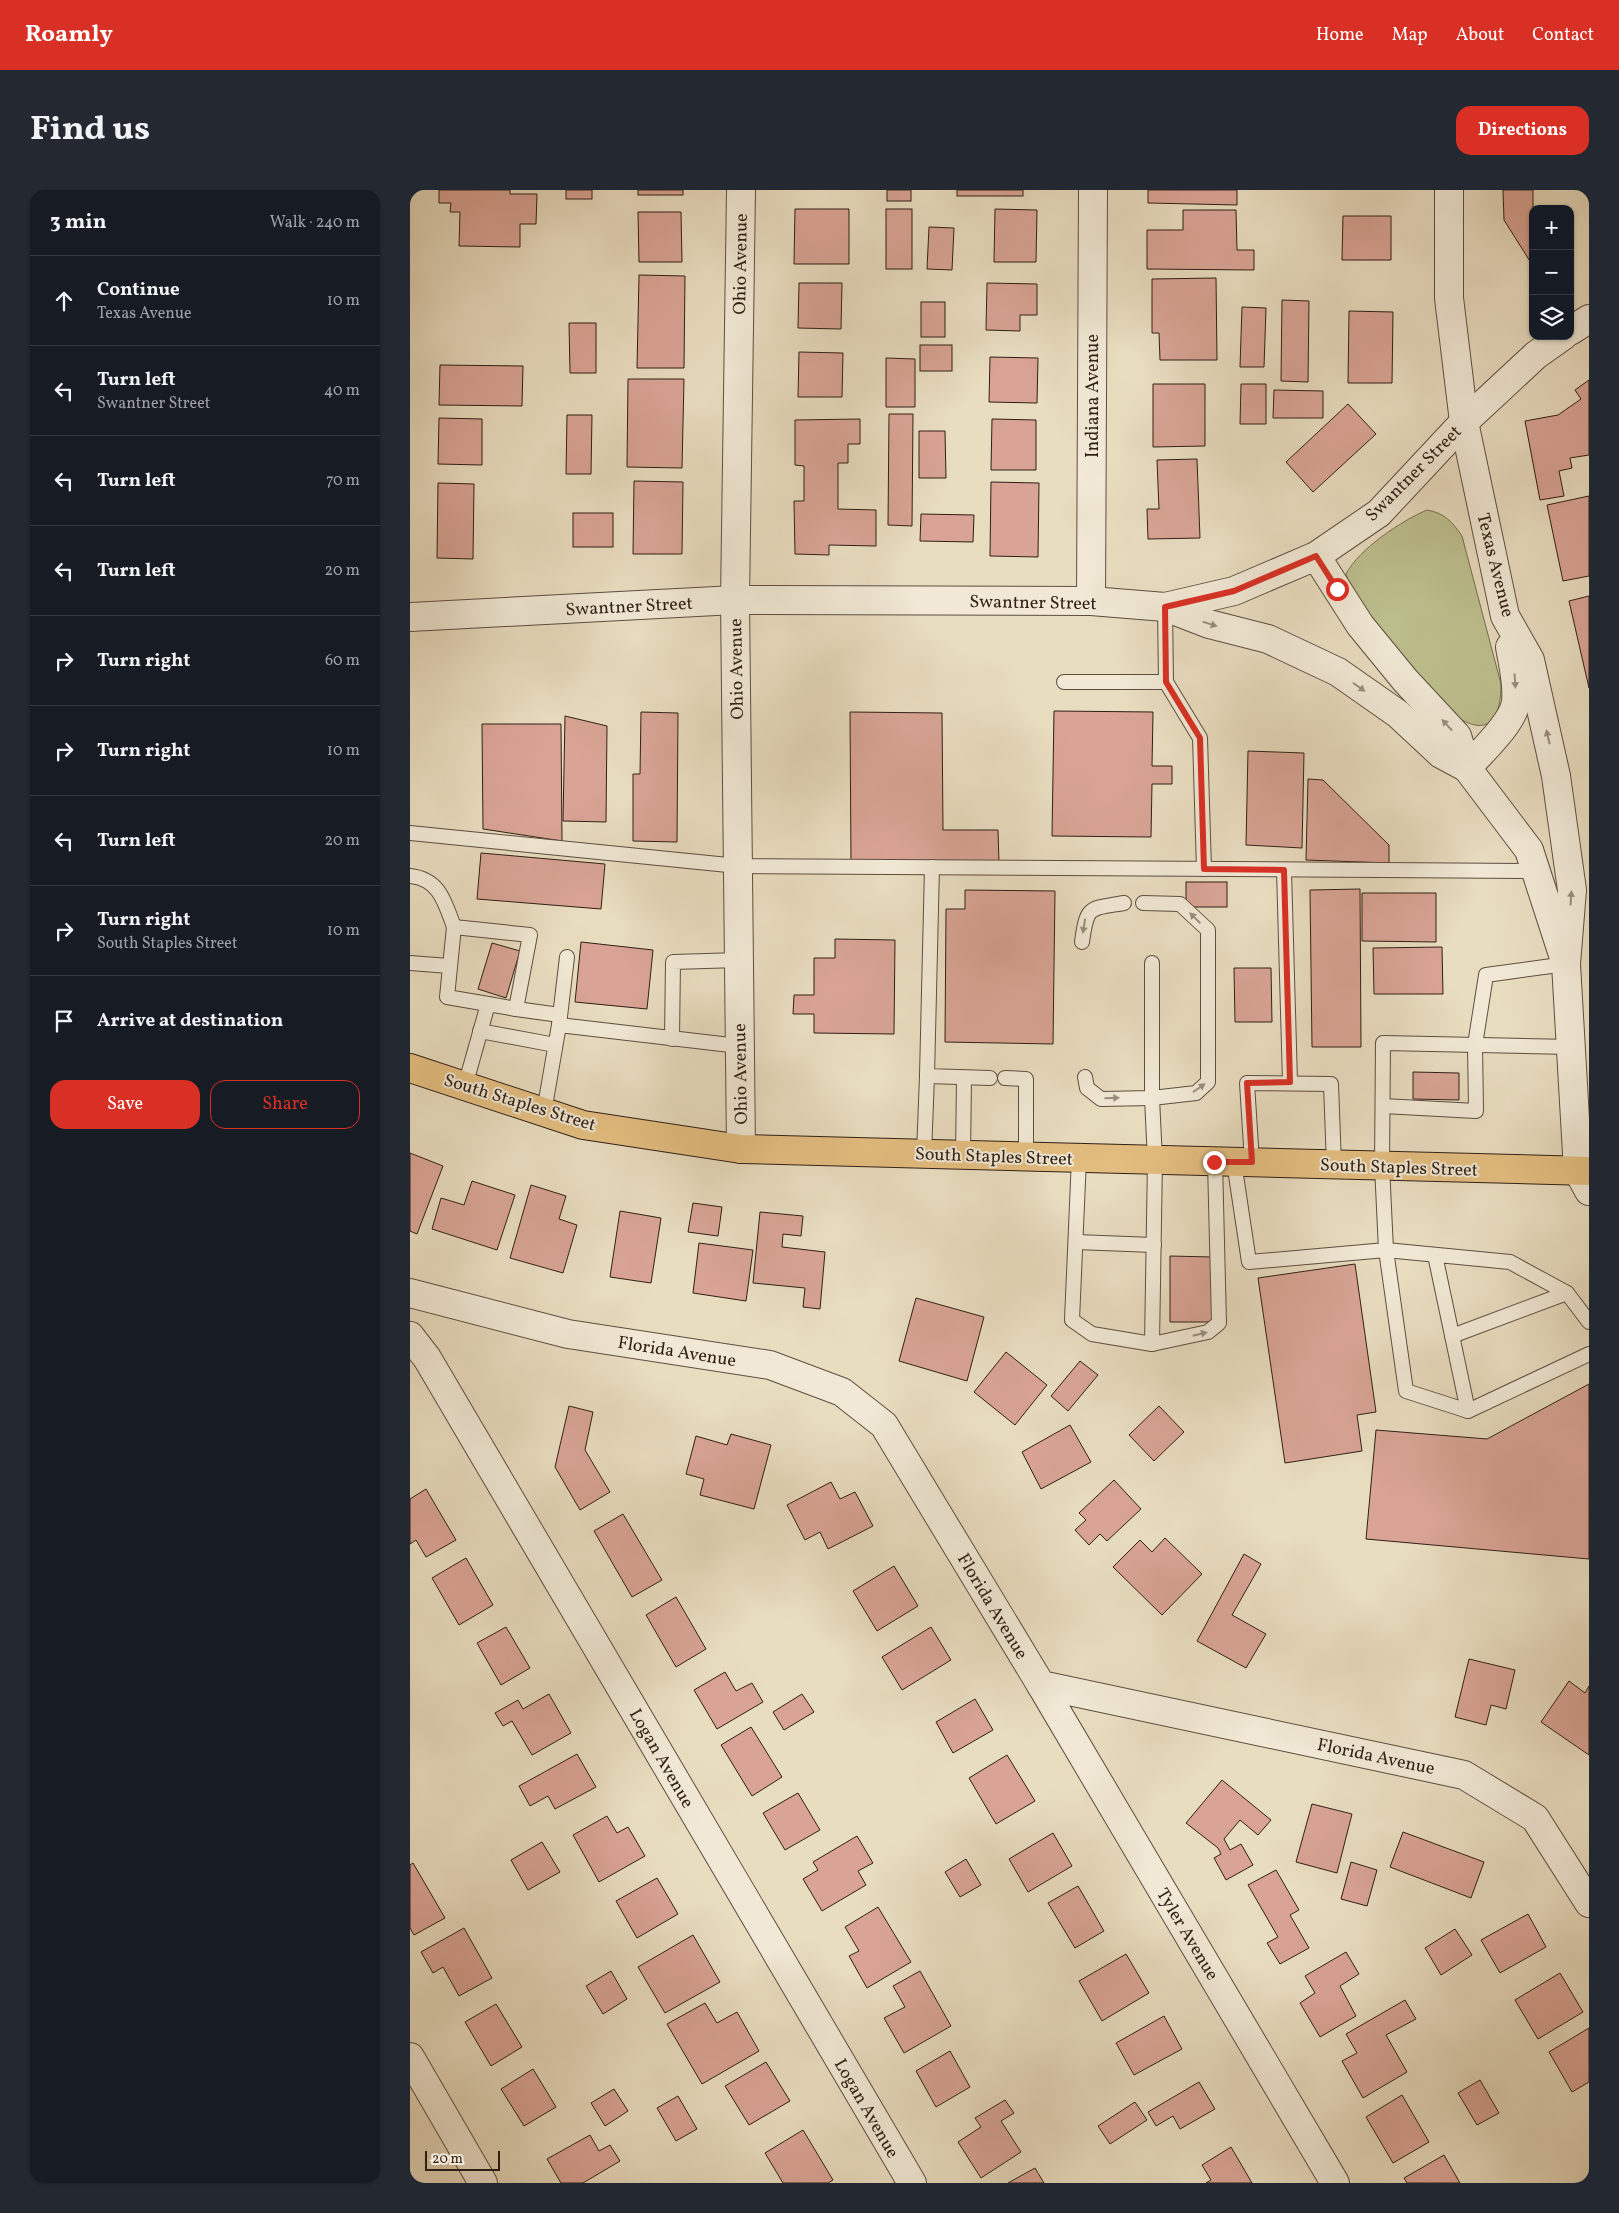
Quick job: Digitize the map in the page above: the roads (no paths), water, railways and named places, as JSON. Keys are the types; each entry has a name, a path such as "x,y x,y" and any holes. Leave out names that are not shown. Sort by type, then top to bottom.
{"main road":[{"name":"South Staples Street","path":"410,1068 583,1125 741,1149 1382,1166 1585,1178"}],"street":[{"name":"Ohio Avenue","path":"741,190 735,600 741,1149"},
{"name":"Indiana Avenue","path":"1091,601 1093,190"},
{"name":"Texas Avenue","path":"1450,190 1449,298 1464,422 1505,616 1530,660 1556,776 1572,890 1566,964 1571,1047 1585,1178"},
{"path":"1574,329 1589,319"},
{"name":"Swantner Street","path":"410,617 735,600 1091,601 1165,607 1234,591 1316,556 1379,513 1464,422 1536,355 1557,340"},
{"name":"Texas Avenue","path":"1316,556 1360,625 1405,680 1457,736 1467,768 1529,850 1566,964"},
{"name":"Texas Avenue","path":"1165,607 1209,624 1268,638 1338,672 1398,714 1441,754 1467,768"},
{"path":"1467,768 1509,718 1516,703 1516,681 1505,616"},
{"name":"Florida Avenue","path":"410,1293 568,1334 770,1366 842,1392 884,1425 1041,1686 1464,1775 1535,1818 1589,1903"},
{"name":"Logan Avenue","path":"410,1336 427,1358 912,2183"},
{"name":"Tyler Avenue","path":"1041,1686 1335,2183"},
{"path":"410,2057 483,2183"}],"lane":[{"path":"1165,607 1166,682 1200,738 1204,869"},
{"path":"1064,682 1166,682"},
{"path":"410,834 738,866 1536,871"},
{"path":"924,1154 932,867"},
{"path":"1284,870 1290,1082"},
{"path":"410,876 418,877 440,891 454,926 447,997 516,1009 559,1020 672,1039 739,1046"},
{"path":"1082,942 1086,917 1094,908 1124,903"},
{"path":"1085,1077 1087,1088 1101,1098 1152,1098 1196,1093 1208,1082 1208,930 1180,904 1143,903"},
{"path":"454,926 530,936 516,1009"},
{"path":"544,1112 567,957"},
{"path":"672,1039 673,962 739,960"},
{"path":"410,963 449,966"},
{"path":"1152,963 1152,1098 1155,1160 1152,1344"},
{"path":"1382,1106 1476,1111 1475,1044 1486,975 1566,964"},
{"path":"465,1086 488,1004"},
{"path":"480,1032 555,1045"},
{"path":"1571,1047 1383,1043 1382,1166 1386,1250 1406,1391 1468,1411 1589,1354"},
{"path":"927,1076 990,1078"},
{"path":"962,1155 964,1078"},
{"path":"1005,1078 1026,1079 1026,1156"},
{"path":"1079,1158 1072,1320 1092,1334 1152,1344 1208,1332 1218,1323 1234,1162 1247,1083 1290,1082 1331,1084 1334,1165"},
{"path":"1234,1162 1249,1262 1386,1250 1510,1262 1567,1293 1589,1322"},
{"path":"1076,1242 1154,1245"},
{"path":"1435,1255 1468,1411"},
{"path":"1452,1336 1567,1293"}]}
